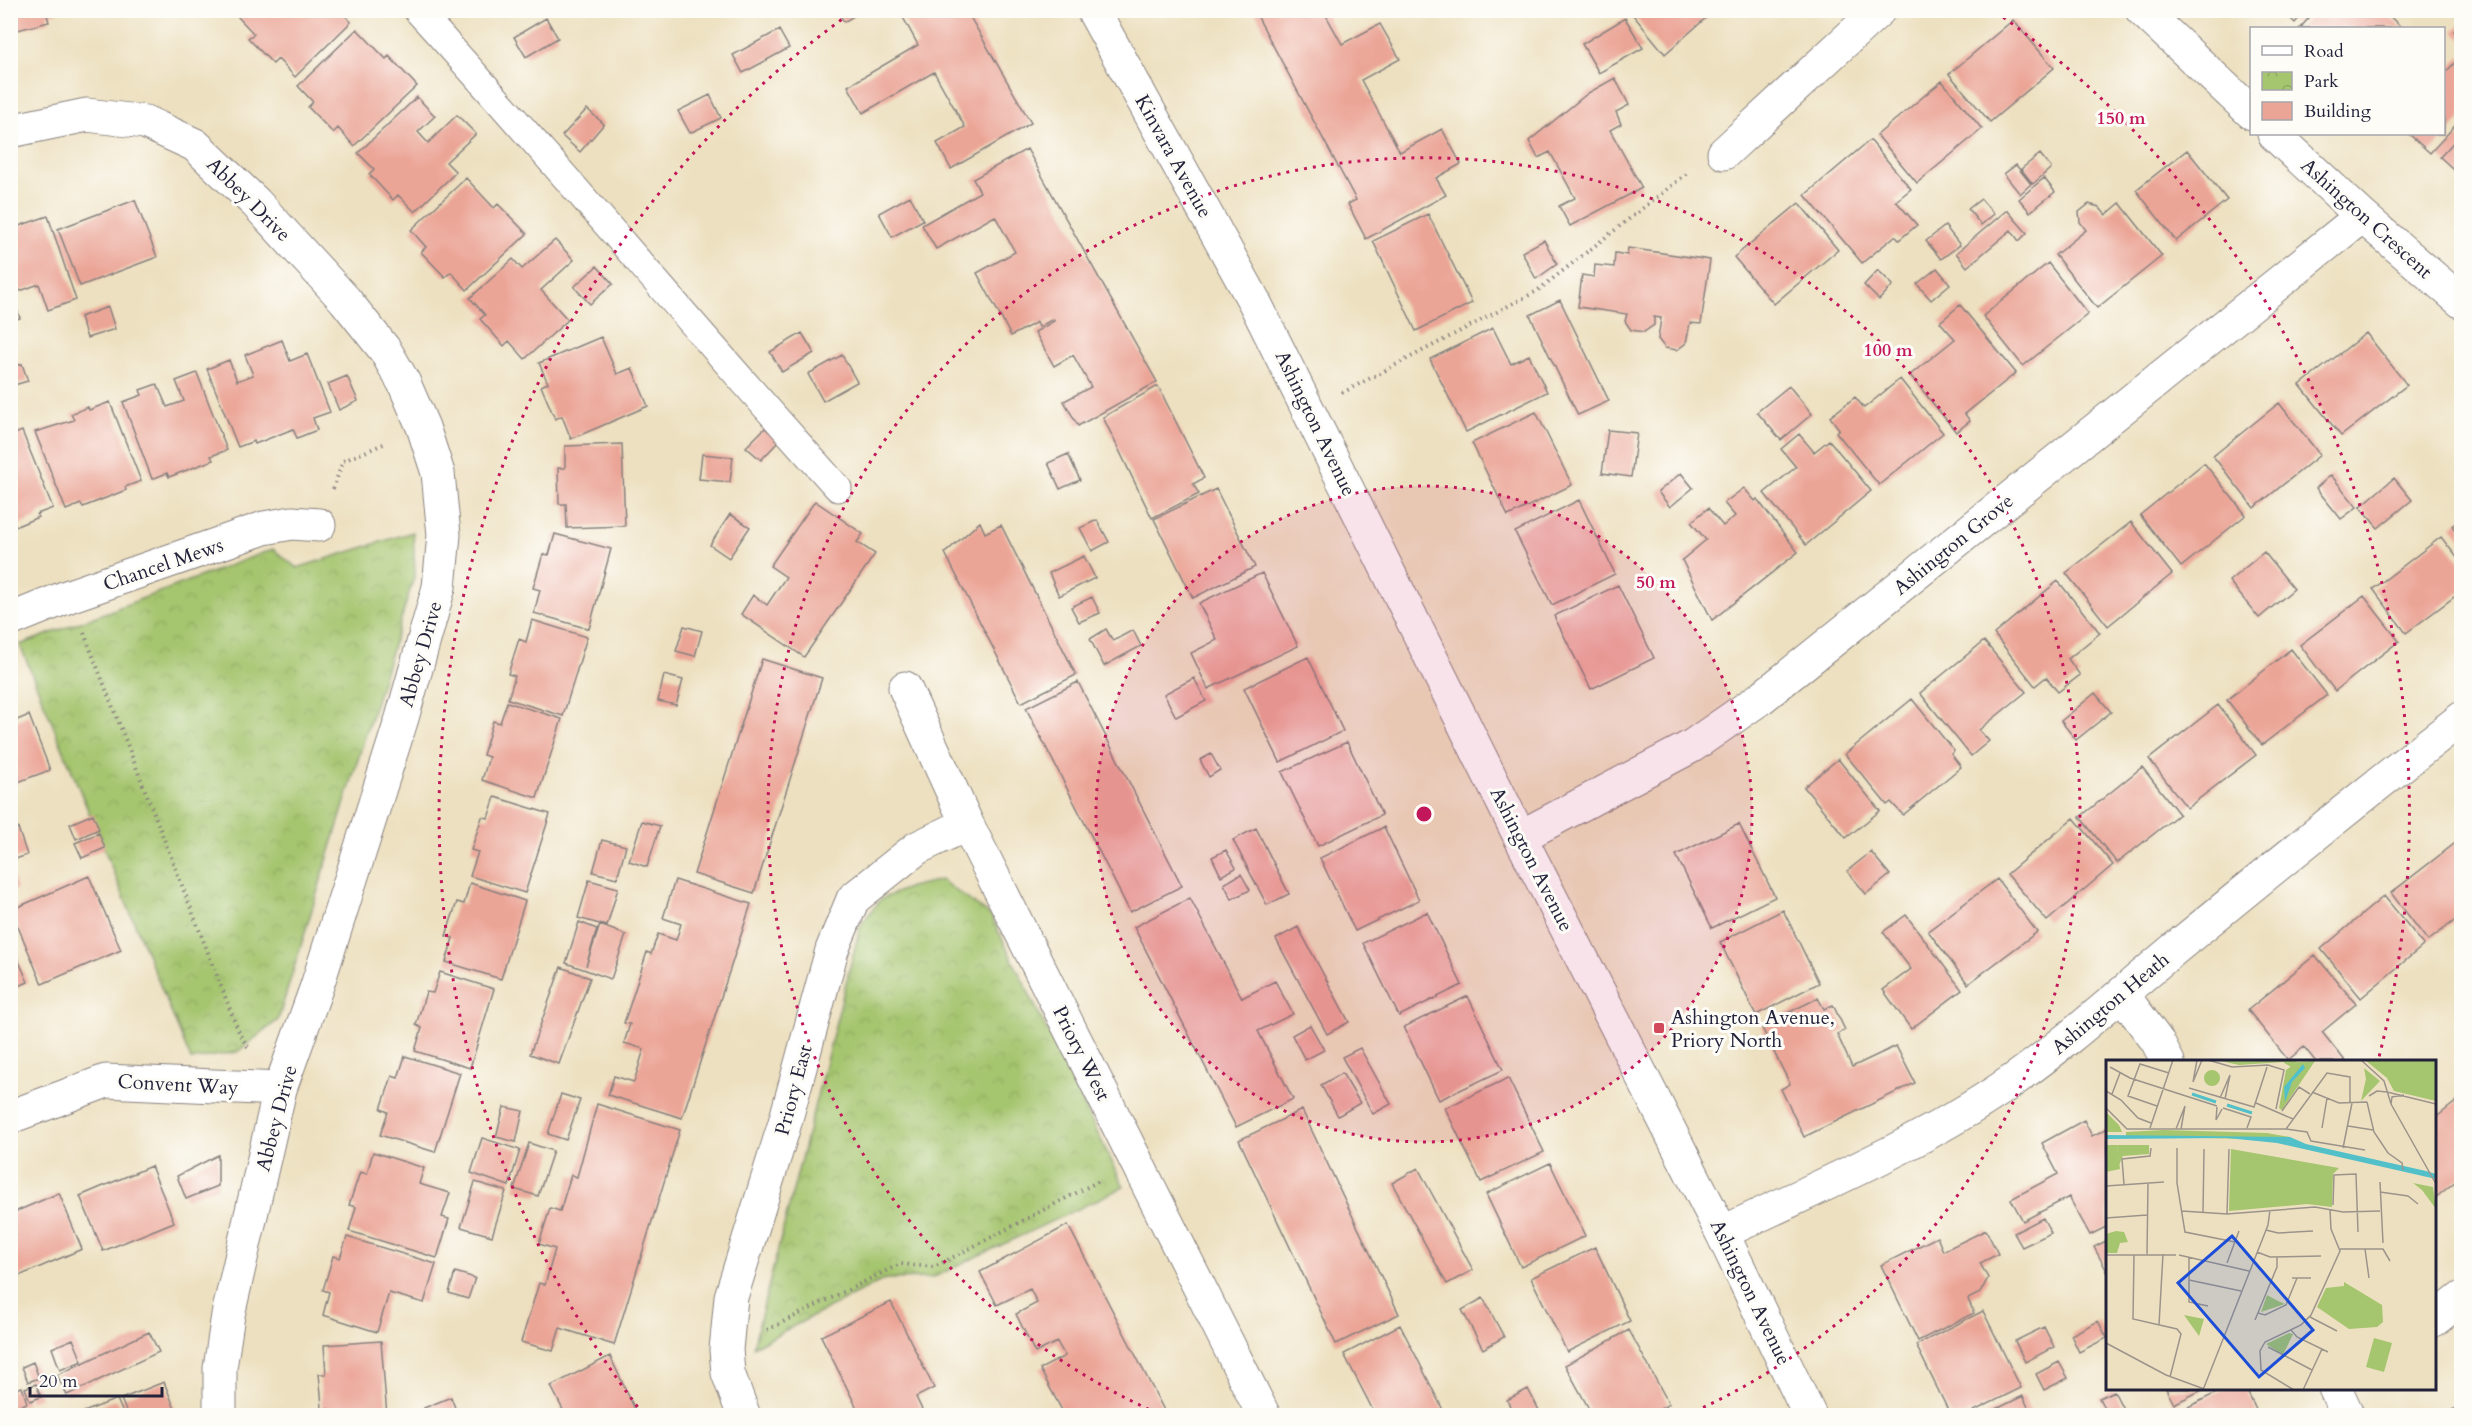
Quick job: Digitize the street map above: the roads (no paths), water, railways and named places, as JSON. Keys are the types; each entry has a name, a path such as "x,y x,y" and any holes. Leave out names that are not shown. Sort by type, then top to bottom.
{"street":[{"name":"Kinvara Avenue","path":"1093,10 1254,301"},
{"path":"1724,153 1879,10"},
{"path":"2142,10 2250,110"},
{"name":"Abbey Drive","path":"10,130 87,115 145,122 195,145 256,203 345,300 385,350 404,383 423,427 438,473 444,535 439,587 395,740 317,986 280,1089 228,1315 220,1368 220,1416"},
{"name":"Ashington Crescent","path":"2275,135 2362,216 2462,302"},
{"name":"Ashington Grove","path":"1520,837 1692,746 1761,698 2362,216"},
{"name":"Ashington Avenue","path":"1254,301 1520,837 1722,1233 1810,1416"},
{"name":"Chancel Mews","path":"10,620 69,596 264,528 292,523 319,525"},
{"name":"Priory West","path":"905,688 967,824 1264,1416"},
{"name":"Ashington Heath","path":"1722,1233 1938,1127 2004,1086 2122,994 2294,851 2462,718"},
{"name":"Priory East","path":"744,1416 728,1373 726,1350 731,1297 784,1126 832,950 853,899 917,848 967,824"},
{"path":"2122,994 2157,1041 2167,1060"},
{"name":"Convent Way","path":"10,1117 106,1081 280,1089"},
{"path":"2436,1318 2462,1298"},
{"path":"2335,1390 2348,1416"}],"lane":[{"path":"417,10 516,119 733,372 838,488"}],"place":[{"name":"Ashington Avenue, Priory North","path":"1659,1028"}]}
